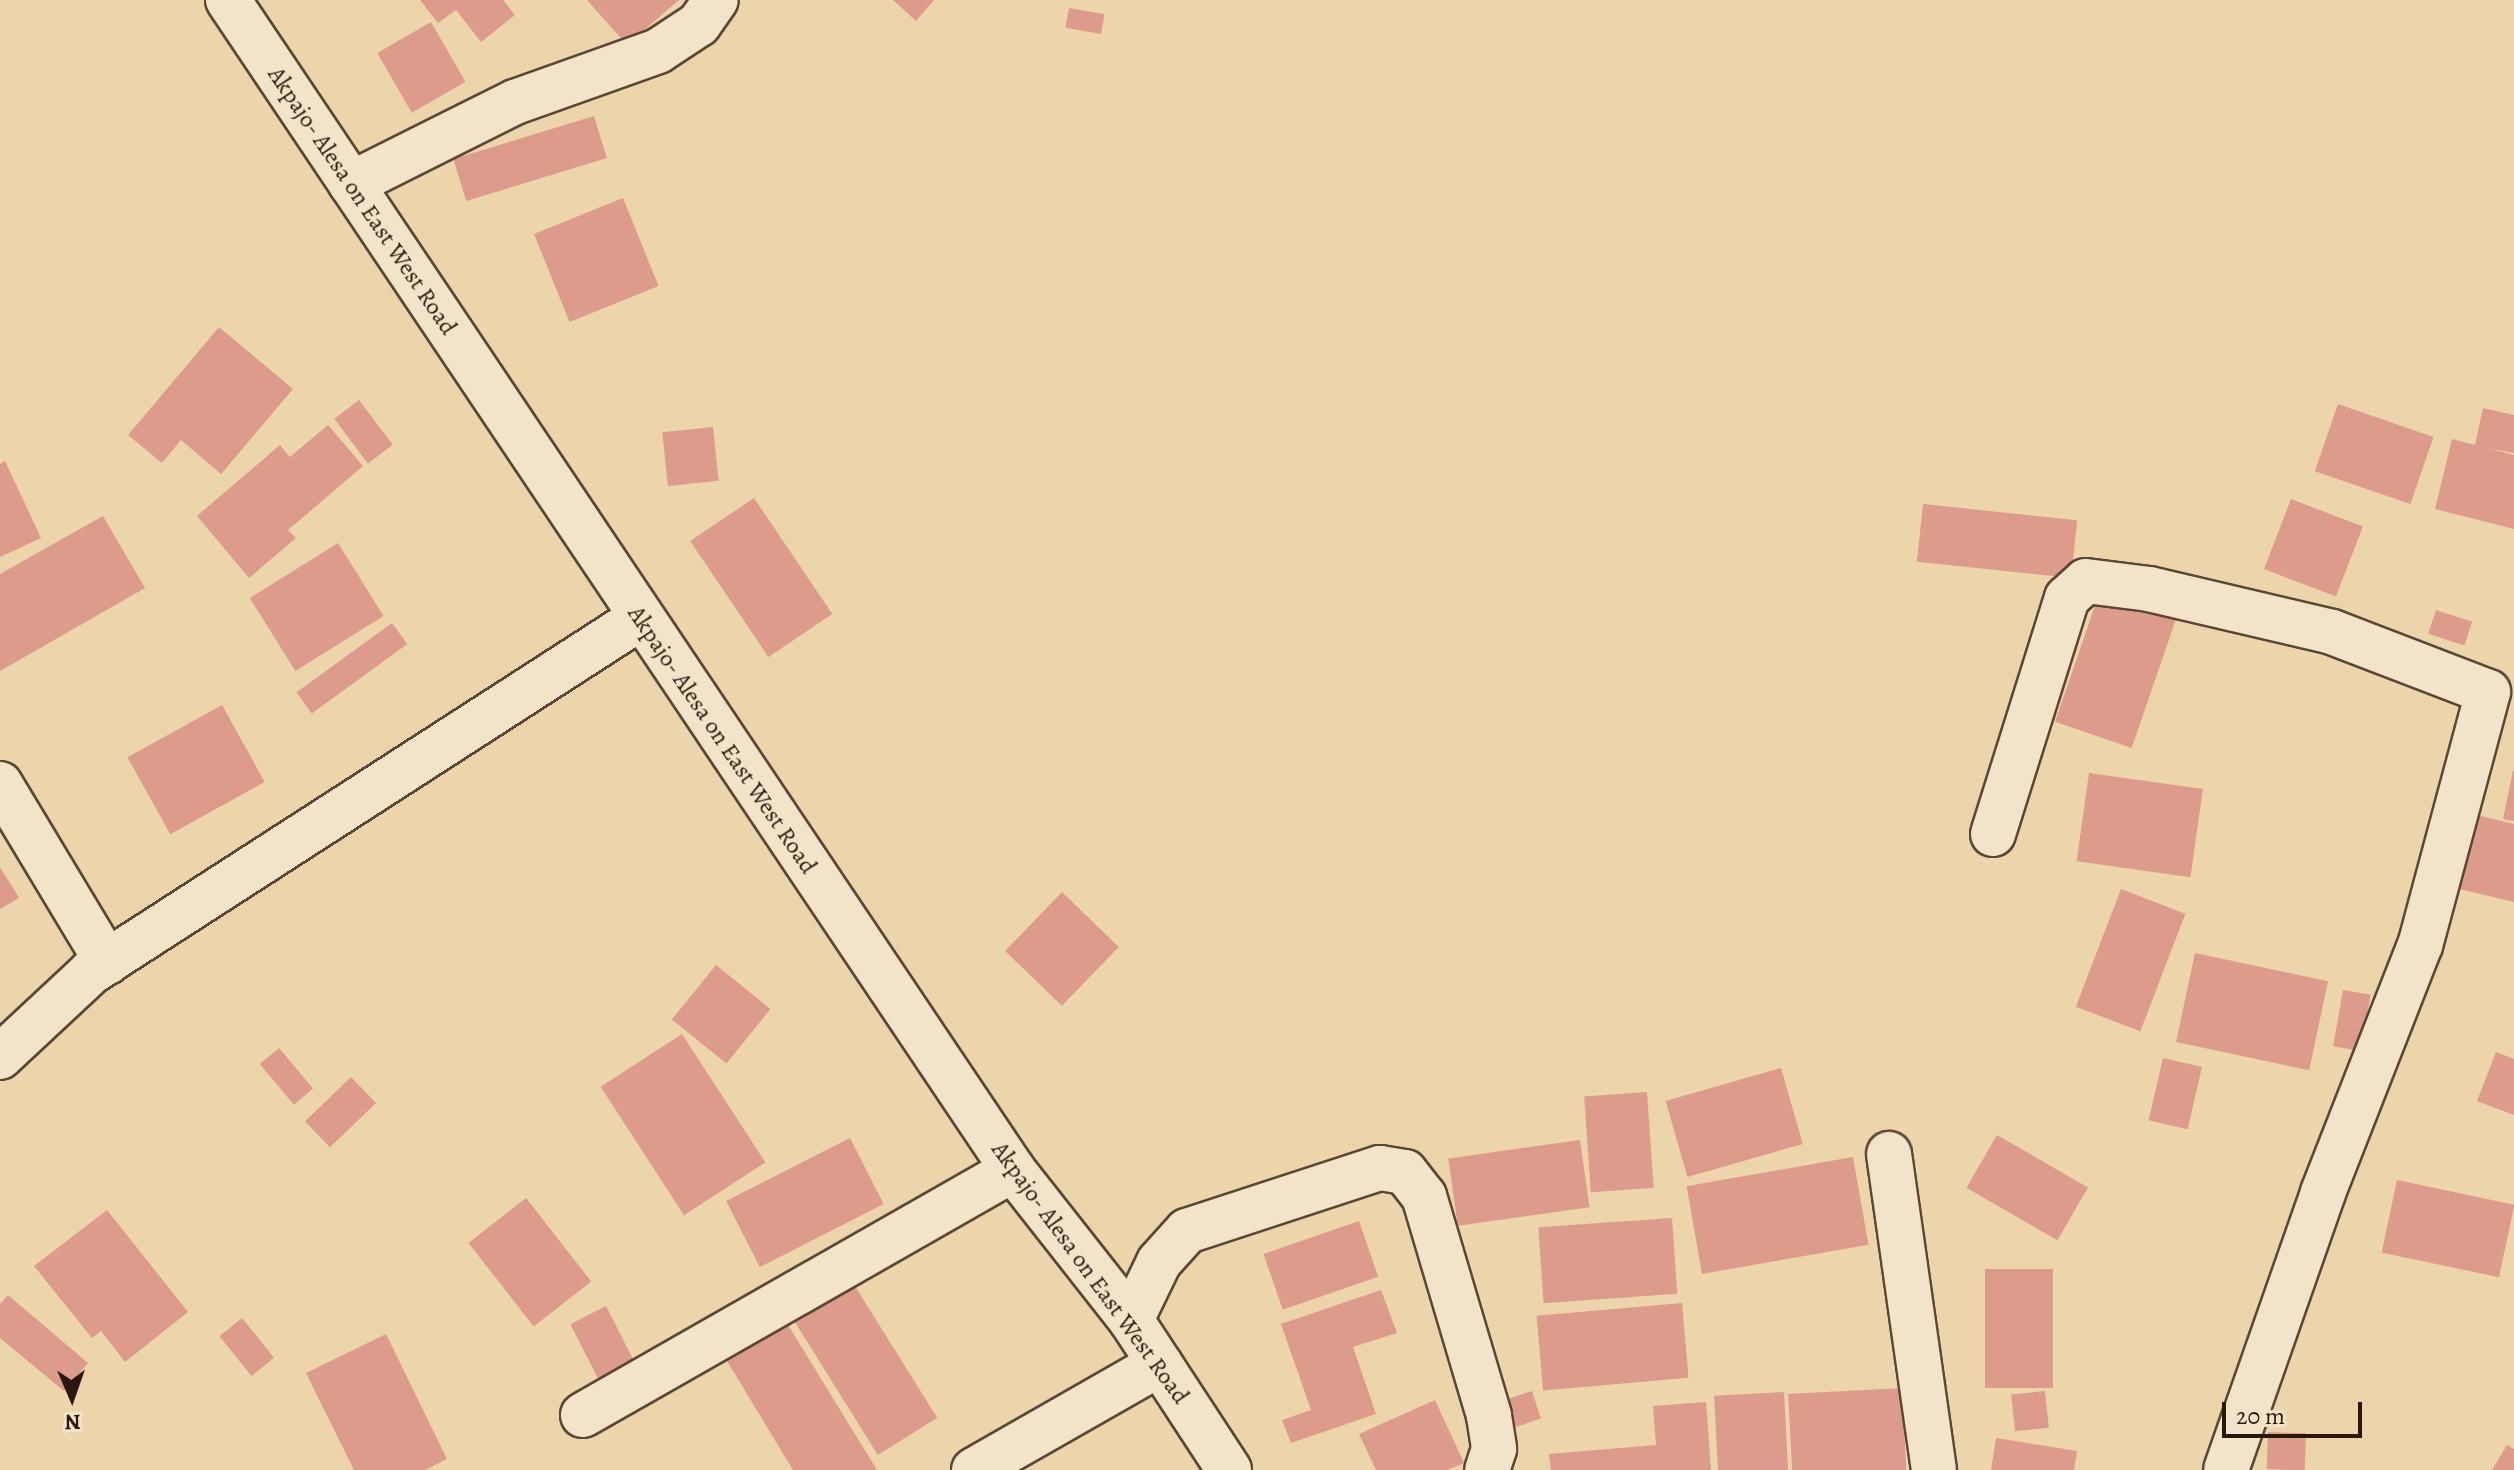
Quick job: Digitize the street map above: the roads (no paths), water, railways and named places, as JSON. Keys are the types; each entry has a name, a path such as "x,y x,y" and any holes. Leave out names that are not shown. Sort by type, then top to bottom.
{"street":[{"name":"Akpajo- Alesa on East West Road","path":"228,0 1013,1170 1131,1320 1229,1470"},
{"path":"351,184 515,102 658,51 699,24 716,0"},
{"path":"1993,834 2067,598 2086,581 2149,589 2332,632 2488,692 2420,945 2323,1193 2226,1470"},
{"path":"0,1057 107,962 640,618"},
{"path":"0,784 107,962"},
{"path":"1889,1154 1934,1470"},
{"path":"1131,1320 1159,1262 1187,1231 1380,1168 1405,1172 1424,1196 1489,1416 1494,1449 1487,1470"},
{"path":"583,1415 1013,1170"},
{"path":"974,1470 1160,1364"}]}
